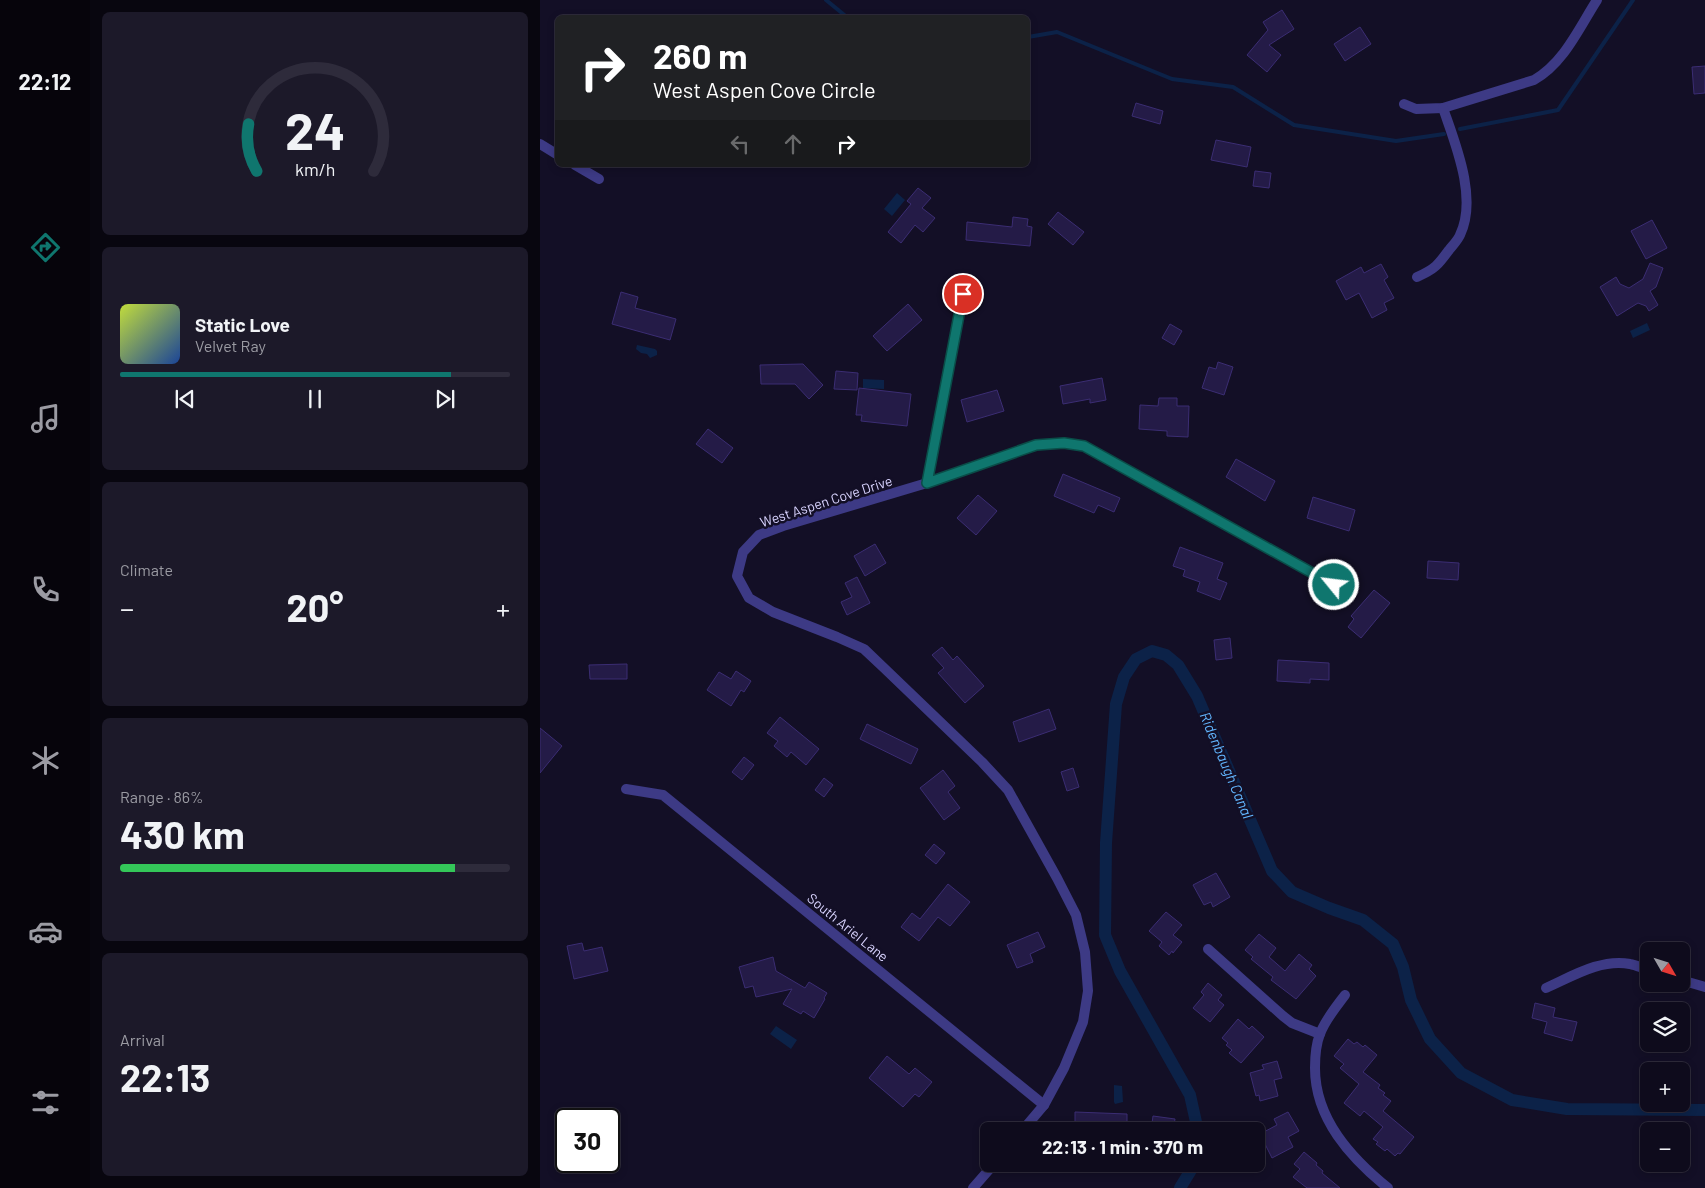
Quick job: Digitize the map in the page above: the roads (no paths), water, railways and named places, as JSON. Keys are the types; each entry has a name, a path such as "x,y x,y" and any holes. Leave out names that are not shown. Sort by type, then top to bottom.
{"street":[{"path":"1404,104 1416,109 1443,108 1534,80 1546,73 1558,62 1597,0"},
{"path":"1417,277 1432,270 1440,262 1460,235 1465,218 1466,192 1458,149 1443,108"},
{"path":"540,144 555,152"},
{"path":"578,167 599,179"},
{"path":"927,483 965,285"},
{"name":"West Aspen Cove Drive","path":"1030,1122 1044,1105 1064,1068 1083,1022 1088,991 1085,952 1076,915 1025,818 1008,790 982,762 864,649 837,636 773,612 748,598 737,576 743,552 759,535 783,526 927,483 1036,445 1064,443 1084,446 1334,585"},
{"name":"South Ariel Lane","path":"626,789 664,795 1044,1105"},
{"path":"1208,949 1282,1016 1292,1023 1320,1034"},
{"path":"1546,988 1598,966 1619,963 1640,967"},
{"path":"1690,983 1705,987"},
{"path":"1345,996 1331,1014 1320,1034 1315,1056 1315,1082 1321,1105 1330,1126 1358,1161 1388,1188"},
{"path":"973,1188 987,1172"}],"water":[{"path":"897,193 905,200 892,216 884,209"},
{"path":"1647,323 1650,330 1633,338 1630,331"},
{"path":"637,345 655,349 657,355 650,358 647,354 641,353 636,349"},
{"path":"863,379 884,380 884,389 863,388"},
{"path":"776,1026 797,1040 791,1049 770,1034"},
{"path":"1114,1085 1122,1086 1123,1102 1115,1104"}],"waterway":[{"path":"826,0 844,15"},
{"path":"1460,129 1558,110 1633,0"},
{"path":"1030,37 1057,32 1172,79 1233,87 1294,125 1396,141 1444,134"},
{"name":"Ridenbaugh Canal","path":"1196,1122 1190,1095 1120,971 1105,935 1106,843 1116,704 1124,677 1136,659 1152,651 1166,655 1178,665 1197,696 1272,871 1292,892 1363,920 1393,944 1403,967 1411,1000 1430,1039 1461,1073 1512,1100 1567,1109 1705,1110"},
{"name":"Ridenbaugh Canal","path":"1180,1188 1190,1172"}]}
